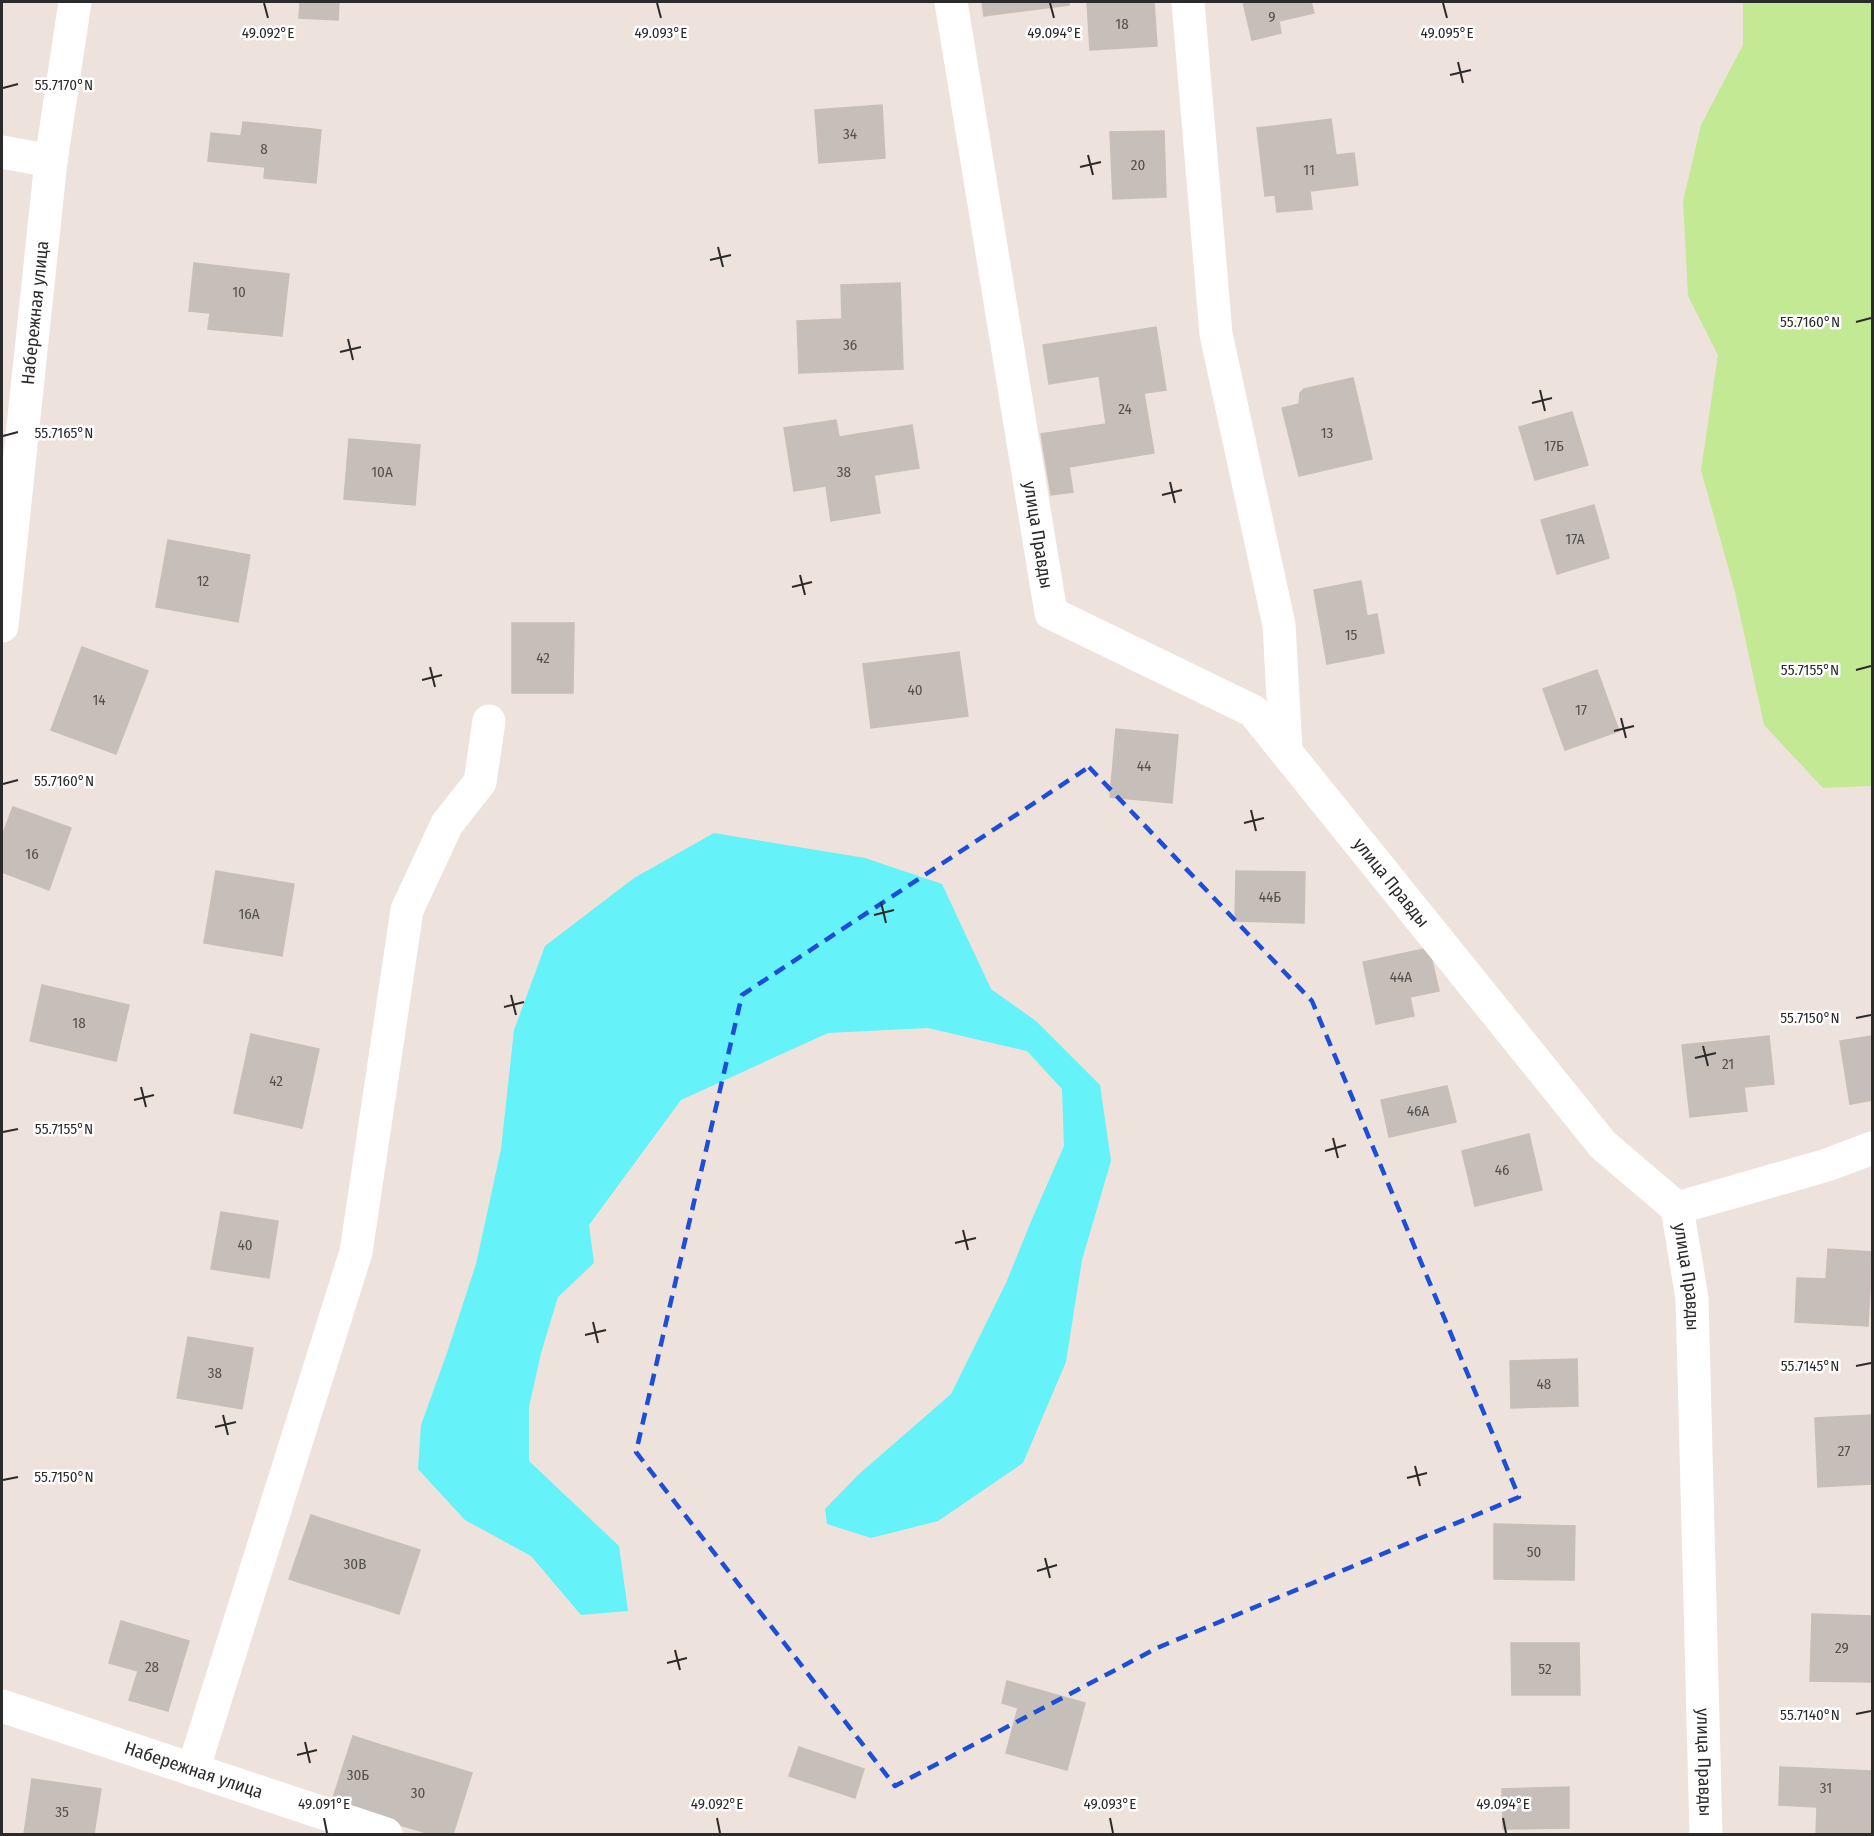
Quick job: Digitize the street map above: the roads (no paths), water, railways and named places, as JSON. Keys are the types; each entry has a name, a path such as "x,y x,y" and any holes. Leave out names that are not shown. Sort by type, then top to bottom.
{"street":[{"name":"Набережная улица","path":"2,626 51,161 75,2"},
{"name":"улица Правды","path":"951,2 1051,613 1253,711 1603,1145 1677,1208 1692,1298 1706,1834"},
{"path":"1188,2 1216,334 1279,625 1286,750"},
{"path":"2,152 51,161"},
{"path":"193,1770 356,1252 407,910 447,824 480,782 489,721"},
{"path":"1677,1208 1827,1165 1872,1148"},
{"name":"Набережная улица","path":"2,1707 386,1834"}],"water":[{"path":"714,833 865,858 942,884 991,989 1036,1021 1100,1085 1111,1161 1082,1260 1066,1362 1023,1463 938,1521 871,1538 827,1524 825,1509 858,1475 951,1394 1006,1283 1064,1146 1062,1089 1027,1051 928,1028 828,1033 681,1100 589,1225 594,1263 558,1297 541,1353 529,1407 529,1461 619,1546 628,1611 581,1615 531,1556 465,1520 418,1469 421,1425 476,1264 501,1149 514,1030 545,946 634,878"}]}
